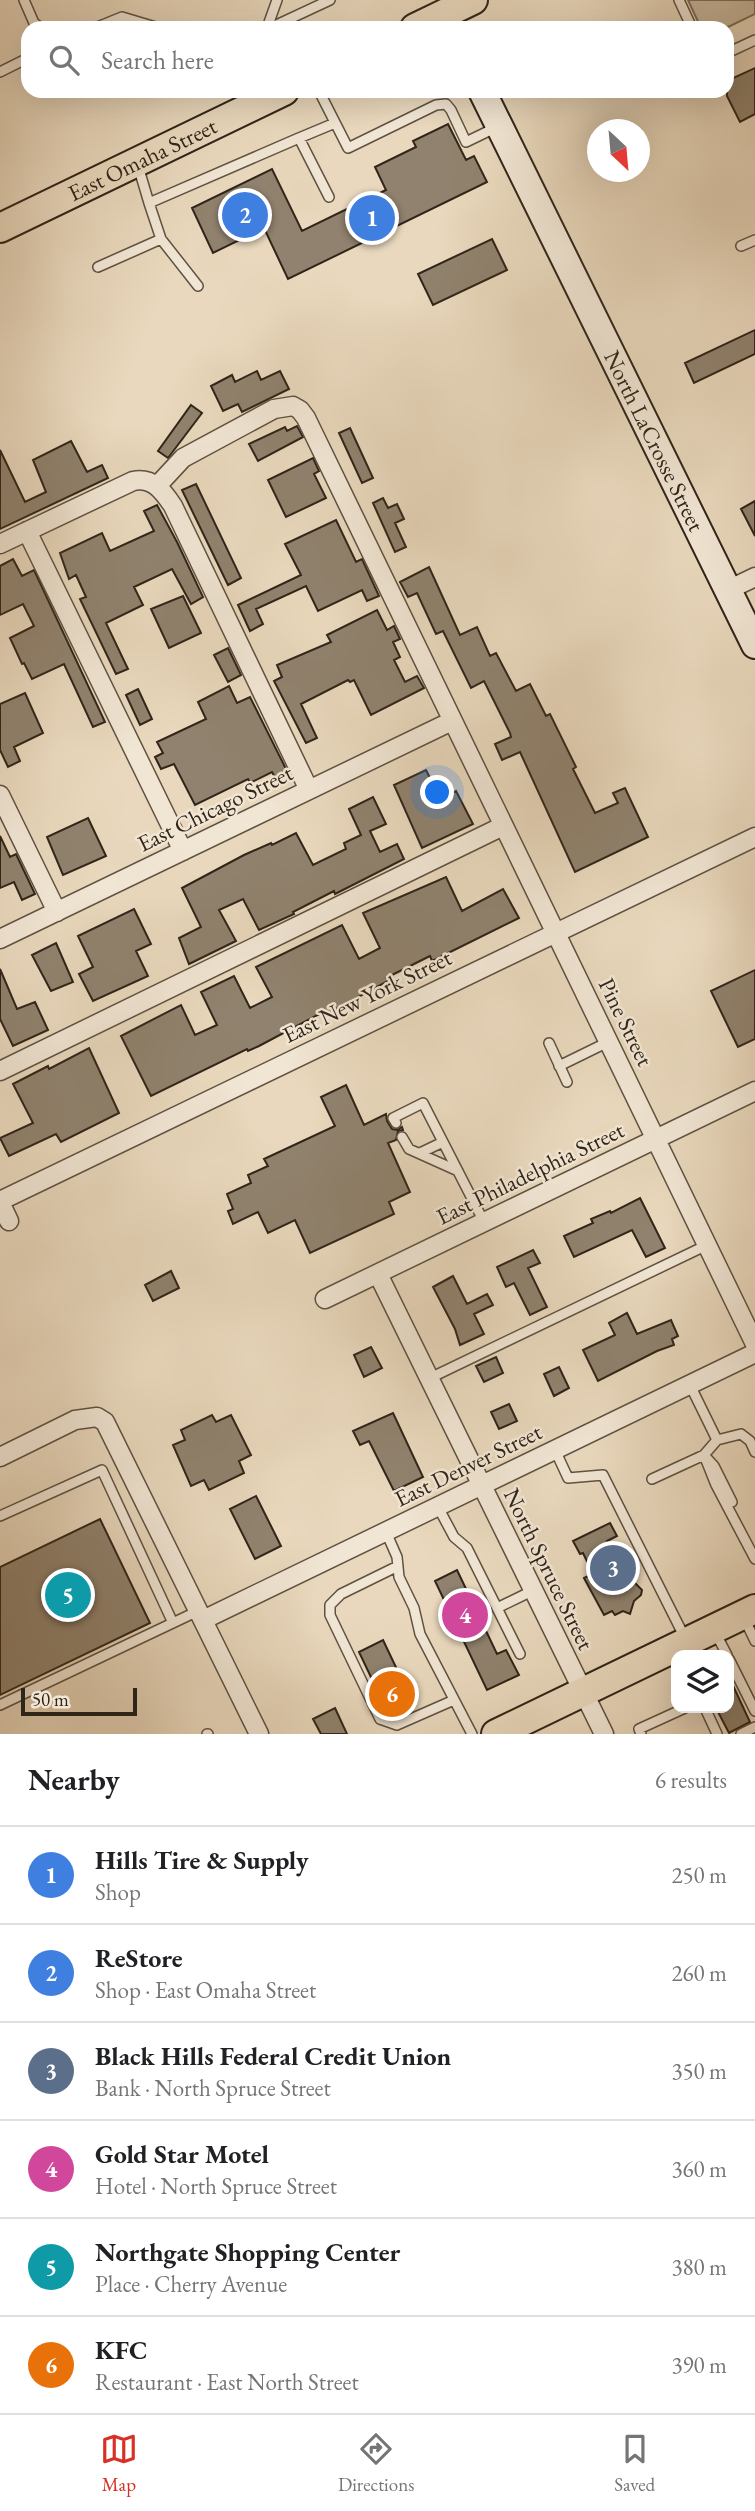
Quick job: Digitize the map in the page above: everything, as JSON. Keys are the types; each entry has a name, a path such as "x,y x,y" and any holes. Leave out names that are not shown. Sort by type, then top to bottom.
{"main road":[{"path":"447,21 472,0"},
{"name":"East Omaha Street","path":"0,228 264,98"},
{"name":"North LaCrosse Street","path":"486,98 755,645"},
{"path":"496,1734 682,1648 749,1612"}],"street":[{"name":"Pine Street","path":"158,486 175,464 194,450 274,408 293,406 300,410 755,1344"},
{"path":"0,544 133,481 145,480 158,486 173,506 309,790"},
{"path":"27,531 183,851"},
{"path":"728,590 755,577"},
{"name":"East Chicago Street","path":"0,939 452,721"},
{"path":"0,795 57,912"},
{"path":"0,1071 503,826"},
{"name":"East New York Street","path":"0,1201 755,837"},
{"name":"East Philadelphia Street","path":"325,1299 755,1091"},
{"path":"0,1201 9,1221"},
{"name":"North Spruce Street","path":"378,1273 604,1734"},
{"name":"East Denver Street","path":"200,1616 481,1487 755,1353"},
{"path":"0,1457 75,1420 97,1417 105,1422 259,1734"}],"lane":[{"path":"24,0 33,21"},
{"path":"271,21 277,0"},
{"path":"284,21 330,0"},
{"path":"679,0 689,21"},
{"path":"112,21 122,17 135,21"},
{"path":"734,50 755,40"},
{"path":"0,72 21,62"},
{"path":"322,98 348,148 436,104 446,104 451,110 466,142 500,126"},
{"path":"149,202 335,123"},
{"path":"299,138 329,197"},
{"path":"137,162 161,239 198,286"},
{"path":"98,267 161,239"},
{"path":"741,246 755,240"},
{"path":"559,1066 608,1042"},
{"path":"548,1043 567,1082"},
{"path":"396,1124 393,1118 423,1103 484,1222"},
{"path":"402,1137 409,1149 458,1171"},
{"path":"420,1153 443,1142"},
{"path":"428,1379 707,1245"},
{"path":"690,1385 717,1440"},
{"path":"652,1479 704,1455 717,1440 741,1434 750,1441 755,1451"},
{"path":"555,1450 568,1478 603,1475 682,1648"},
{"path":"704,1455 716,1485 755,1557"},
{"path":"0,1516 102,1470 173,1623"},
{"path":"438,1507 454,1537 467,1548 520,1654"},
{"path":"386,1532 397,1556 400,1577 414,1608 420,1634 472,1734"},
{"path":"398,1566 341,1594 330,1605 330,1615 380,1719 397,1726 454,1700"},
{"path":"497,1608 532,1591"},
{"path":"749,1612 755,1641"},
{"path":"0,1705 173,1623 200,1616"},
{"path":"714,1629 724,1650"},
{"path":"734,1671 755,1711"},
{"path":"641,1734 639,1729 674,1713"},
{"path":"707,1713 717,1734"},
{"path":"741,1734 755,1727"}],"shaded area":[{"path":"688,0 755,0 755,14 734,24 734,21 698,21"}],"building":[{"path":"755,68 755,114 740,122 728,98 734,98 734,78"},
{"path":"448,124 466,160 474,156 487,182 288,279 264,228 213,253 192,208 272,169 302,231 386,190 375,167 416,147 413,141"},
{"path":"492,239 507,270 433,305 418,274"},
{"path":"755,330 755,354 694,383 685,363"},
{"path":"257,371 261,380 280,371 289,389 242,412 238,404 223,411 211,386 232,375 235,382"},
{"path":"191,405 202,413 168,458 158,451"},
{"path":"297,426 303,437 258,461 249,444 285,427 287,431"},
{"path":"350,428 373,478 362,483 339,433"},
{"path":"71,441 87,472 102,465 108,478 0,529 0,450 25,502 46,492 33,460"},
{"path":"313,458 319,471 314,474 326,498 286,517 268,480"},
{"path":"196,484 241,578 228,585 182,490"},
{"path":"383,498 388,508 397,504 404,519 395,523 406,547 395,552 373,503"},
{"path":"755,501 755,536 741,509"},
{"path":"157,505 203,597 191,604 172,569 134,587 143,605 106,623 128,669 116,674 80,599 86,597 76,575 69,579 60,553 102,533 110,551 154,531 144,511"},
{"path":"336,520 356,562 362,559 379,596 367,601 362,590 318,611 306,586 256,609 263,624 250,631 238,605 301,575 285,544"},
{"path":"13,559 22,576 34,570 105,722 93,727 64,664 32,679 24,663 22,664 10,638 34,626 23,604 0,615 0,566"},
{"path":"429,567 460,635 477,627 490,656 496,653 516,691 530,684 546,716 550,714 595,813 618,803 613,793 625,788 648,837 575,872 520,752 502,760 495,744 511,737 484,681 471,688 443,631 436,634 417,593 408,597 400,582"},
{"path":"183,596 201,633 169,648 151,609"},
{"path":"377,610 387,630 394,626 400,639 393,642 400,657 394,660 405,682 417,676 424,688 371,715 354,680 348,680 301,704 317,738 306,743 274,681 282,677 277,665 331,642 327,635"},
{"path":"228,648 241,675 228,682 214,655"},
{"path":"229,686 237,703 250,697 288,773 276,779 272,772 250,783 248,779 195,805 174,764 161,769 155,757 163,753 157,742 206,719 198,702"},
{"path":"138,689 152,719 140,725 126,695"},
{"path":"25,693 43,733 14,747 20,761 8,767 0,750 0,704"},
{"path":"426,770 441,800 456,791 473,824 422,848 394,785"},
{"path":"373,797 386,824 370,831 380,852 397,844 404,859 259,930 243,899 219,910 236,941 189,964 179,938 201,927 182,888 244,855 296,833 313,865 346,849 344,843 361,835 349,809"},
{"path":"88,818 106,856 63,875 47,837"},
{"path":"0,836 10,857 16,854 35,894 22,900 14,882 0,888"},
{"path":"446,877 462,911 503,889 519,918 432,961 430,956 386,978 388,981 327,1014 325,1011 259,1046 248,1051 247,1049 151,1096 121,1036 181,1005 195,1035 217,1025 201,992 234,976 250,1008 272,997 256,967 342,925 359,959 380,948 363,913"},
{"path":"134,909 151,944 136,951 148,976 93,1001 79,974 93,967 78,936"},
{"path":"56,943 73,982 51,991 32,955"},
{"path":"0,969 17,1009 35,1002 48,1030 13,1046 0,1019"},
{"path":"755,970 755,1039 738,1047 711,991"},
{"path":"89,1048 119,1113 61,1142 56,1134 9,1156 0,1138 33,1123 13,1084"},
{"path":"346,1085 364,1125 386,1114 392,1129 402,1127 403,1130 398,1131 396,1140 388,1143 410,1192 389,1202 394,1214 310,1253 295,1220 268,1233 258,1212 233,1224 228,1211 233,1209 227,1194 251,1183 248,1175 268,1166 264,1159 335,1126 321,1097"},
{"path":"640,1198 665,1248 646,1257 632,1230 574,1257 564,1236 593,1223 591,1219 610,1211 611,1213"},
{"path":"533,1250 540,1263 528,1268 547,1307 530,1315 514,1283 506,1287 497,1267"},
{"path":"171,1271 179,1288 153,1301 145,1285"},
{"path":"453,1276 467,1304 487,1294 493,1305 474,1314 484,1334 460,1345 455,1329 433,1287"},
{"path":"627,1313 637,1334 671,1320 678,1336 672,1339 674,1345 598,1381 583,1350 615,1335 609,1323"},
{"path":"371,1347 382,1368 364,1377 354,1355"},
{"path":"496,1357 503,1373 484,1382 476,1366"},
{"path":"559,1367 569,1388 554,1396 544,1374"},
{"path":"509,1404 517,1421 499,1429 491,1412"},
{"path":"393,1413 423,1477 394,1491 369,1441 360,1445 353,1431"},
{"path":"212,1415 216,1422 231,1415 251,1455 239,1461 244,1473 209,1490 204,1480 191,1486 173,1445 185,1440 181,1430"},
{"path":"256,1496 281,1546 255,1559 230,1509"},
{"path":"100,1519 150,1623 0,1695 0,1567"},
{"path":"610,1523 617,1536 607,1541 618,1564 625,1561 635,1583 642,1590 641,1595 634,1601 630,1614 623,1611 615,1615 612,1611 604,1615 584,1578 593,1574 583,1553 580,1554 573,1541"},
{"path":"457,1570 497,1654 506,1650 519,1675 487,1690 435,1581"},
{"path":"383,1640 412,1701 403,1705 405,1709 389,1715 359,1652"},
{"path":"734,1688 750,1722 729,1733 719,1713 734,1713"},
{"path":"335,1708 347,1734 321,1734 313,1719"}],"place":[{"name":"ReStore","path":"245,215"},
{"name":"Hills Tire & Supply","path":"372,218"},
{"name":"Black Hills Federal Credit Union","path":"613,1568"},
{"name":"Northgate Shopping Center","path":"68,1595"},
{"name":"Gold Star Motel","path":"465,1615"},
{"name":"KFC","path":"392,1694"}]}
